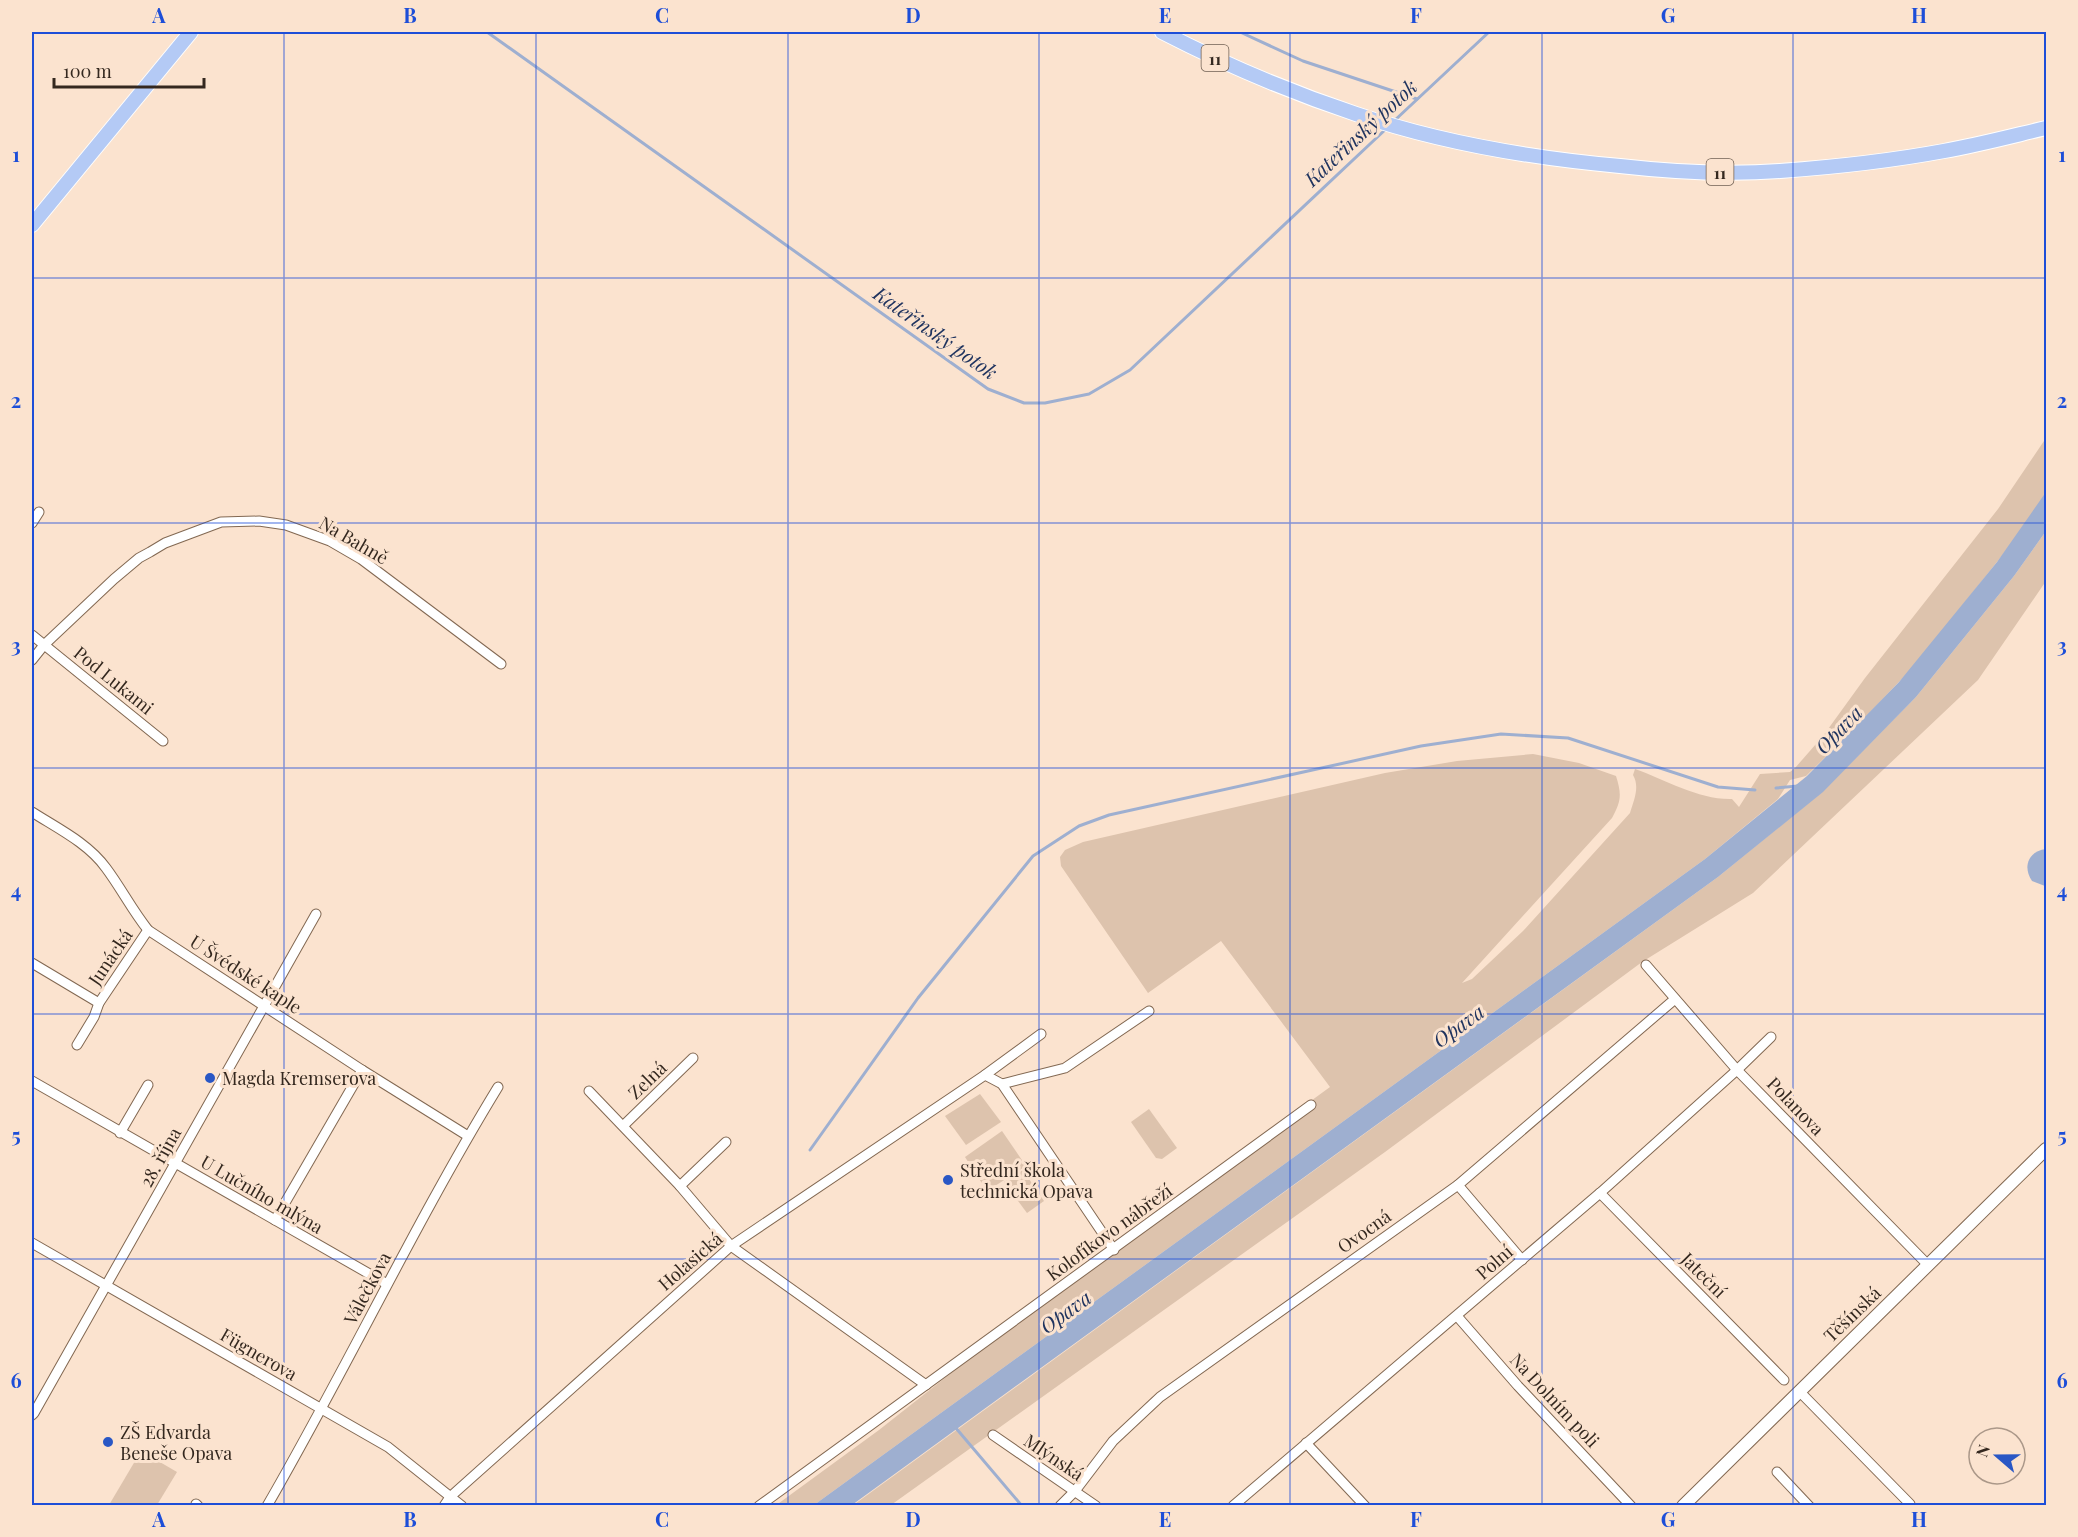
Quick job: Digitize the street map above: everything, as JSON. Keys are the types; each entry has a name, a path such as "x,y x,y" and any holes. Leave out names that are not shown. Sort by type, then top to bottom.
{"main road":[{"path":"32,225 191,32"},
{"name":"11","path":"1162,32 1270,81 1357,115 1502,151 1565,161 1691,172 1779,171 1855,164 1944,151 2046,128"}],"street":[{"path":"32,523 39,512"},
{"name":"Na Bahně","path":"32,660 44,645 114,579 150,552 207,526 227,522 260,521 309,532 346,550 501,663"},
{"name":"Pod Lukami","path":"32,635 163,741"},
{"name":"U Švédské kaple","path":"32,812 81,844 105,866 148,930 362,1070 468,1136"},
{"name":"28. října","path":"32,1413 108,1286 316,914"},
{"name":"Junácká","path":"77,1045 99,1004 148,930"},
{"name":"Junácká","path":"32,963 99,1004"},
{"name":"Polanova","path":"1646,965 1737,1070 1928,1265"},
{"name":"Ovocná","path":"1060,1506 1075,1491 1113,1441 1160,1397 1458,1185 1675,999"},
{"path":"1002,1084 1065,1068 1149,1011"},
{"name":"Holasická","path":"444,1506 450,1497 731,1246 985,1075 1041,1034"},
{"name":"Polní","path":"1233,1506 1600,1193 1737,1070 1771,1036"},
{"name":"Zelná","path":"624,1125 693,1058"},
{"path":"275,1220 362,1070"},
{"path":"985,1075 1002,1084 1114,1250"},
{"name":"U Lučního mlýna","path":"32,1081 387,1284"},
{"path":"120,1133 148,1085"},
{"name":"Válečkova","path":"267,1506 322,1409 468,1136 498,1087"},
{"name":"Zelná","path":"589,1091 680,1186 731,1246"},
{"name":"Kolofíkovo nábřeží","path":"759,1506 1311,1105"},
{"path":"680,1186 726,1142"},
{"name":"Těšínská","path":"1683,1506 2046,1149"},
{"path":"1458,1185 1522,1260"},
{"name":"Jateční","path":"1600,1193 1784,1380"},
{"name":"Fügnerova","path":"32,1243 388,1447 462,1506"},
{"path":"731,1246 926,1385"},
{"name":"Na Dolním poli","path":"1457,1316 1518,1386 1631,1506"},
{"path":"1798,1391 1910,1504"},
{"name":"Mlýnská","path":"993,1435 1096,1506"},
{"path":"1306,1443 1365,1506"},
{"path":"1777,1472 1809,1506"}],"shaded area":[{"path":"2046,438 2046,494 2008,548 1916,664 1806,776 1790,780 1778,799 1705,859 814,1505 775,1506 879,1430 1108,1249 1330,1087 1221,941 1148,993 1061,866 1060,857 1065,850 1083,842 1385,773 1457,761 1533,754 1579,763 1616,776 1620,798 1612,818 1462,983 1472,979 1523,931 1630,813 1635,798 1633,775 1635,769 1695,793 1732,799 1739,807 1760,774 1790,772 1795,768 1823,736 1865,678 1998,509"},
{"path":"2046,531 2046,581 1978,680 1753,893 1642,962 1385,1152 891,1505 852,1506 1718,877 1822,792 1916,697 2014,576"},
{"path":"980,1094 1001,1122 966,1145 945,1116"},
{"path":"1149,1109 1177,1148 1162,1159 1156,1158 1131,1122"},
{"path":"1002,1131 1026,1166 987,1191 965,1157"},
{"path":"1023,1170 1044,1201 1027,1213 1004,1182"},
{"path":"141,1451 177,1472 157,1505 109,1505"}],"water":[{"path":"2046,492 2046,531 2014,576 1916,697 1823,792 1718,877 852,1505 814,1505 1705,859 1807,776 1899,682 1997,562"},
{"path":"2046,849 2045,886 2032,881 2028,865 2031,856"}],"waterway":[{"name":"Kateřinský potok","path":"487,32 988,389 1024,403 1045,403 1089,394 1130,370 1387,128"},
{"path":"1240,32 1303,61 1417,99"},
{"name":"Kateřinský potok","path":"1394,121 1489,32"},
{"path":"810,1150 918,998 1033,856 1079,826 1109,815 1421,746 1501,734 1568,738 1718,787 1755,790"},
{"path":"1776,788 1798,786"},
{"path":"955,1427 1022,1506"}],"place":[{"name":"Magda Kremserova","path":"210,1078"},
{"name":"Střední škola technická Opava","path":"948,1180"},
{"name":"ZŠ Edvarda Beneše Opava","path":"108,1442"}],"water label":[{"name":"Opava","path":"1838,729"},
{"name":"Opava","path":"1458,1025"},
{"name":"Opava","path":"1065,1311"}]}
